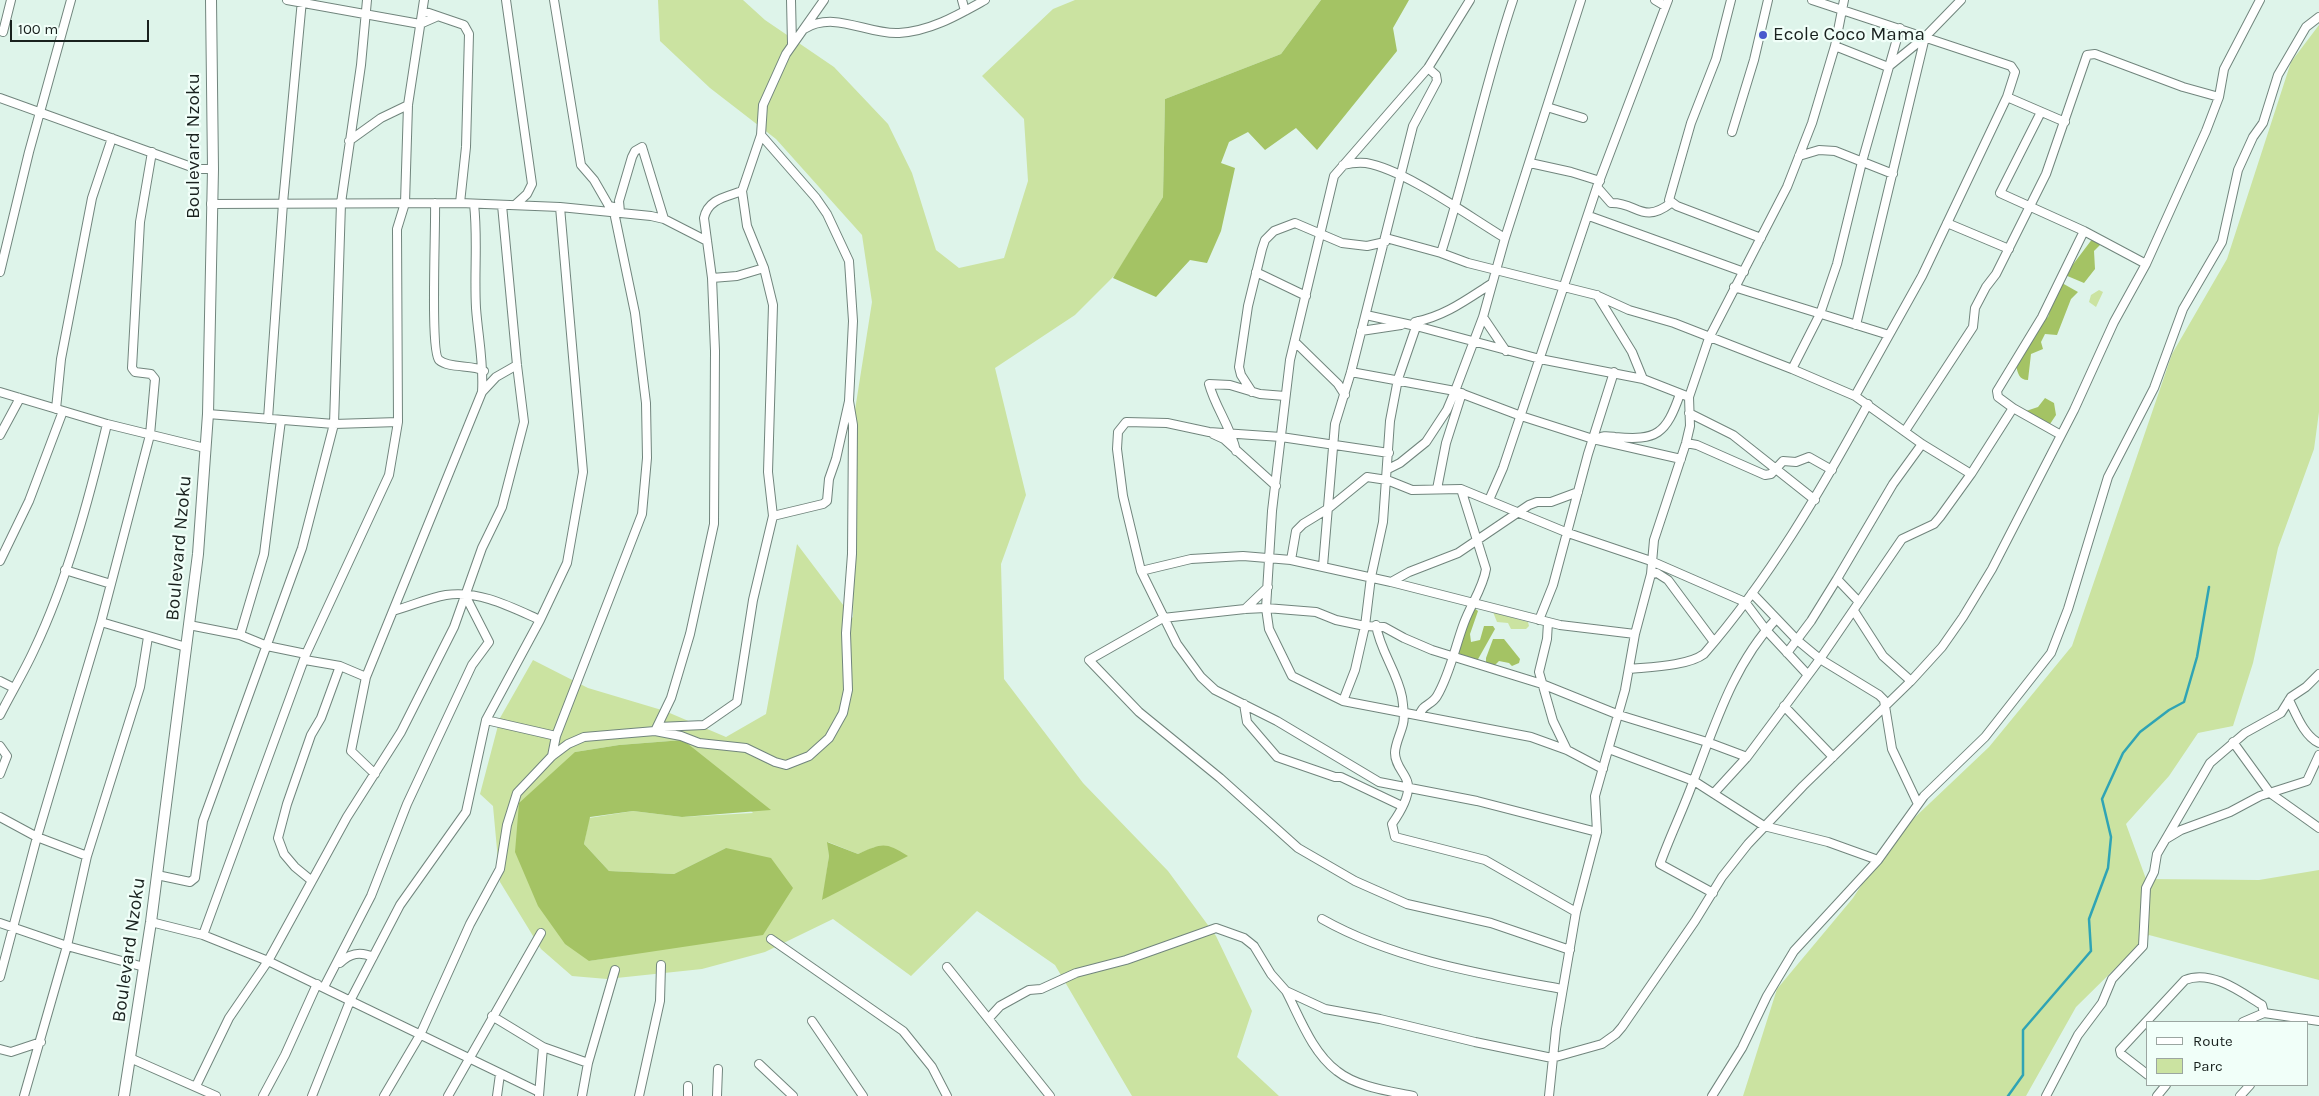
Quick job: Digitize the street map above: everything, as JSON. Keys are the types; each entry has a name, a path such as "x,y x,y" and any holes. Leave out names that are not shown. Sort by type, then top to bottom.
{"street":[{"path":"3,32 11,0"},
{"path":"0,272 40,112 72,0"},
{"name":"Boulevard Nzoku","path":"124,1096 151,922 198,554 208,414 212,204 211,0"},
{"path":"287,0 302,1 420,24 436,17"},
{"path":"157,874 190,882 195,878 203,821 302,548 334,424 341,203 368,0"},
{"path":"203,935 305,657 389,475 398,422 397,229 405,203 408,105 424,0"},
{"path":"506,0 532,184 527,194 515,205"},
{"path":"554,0 581,165 594,180 609,206 617,211"},
{"path":"791,0 792,44"},
{"path":"384,1096 420,1035 470,924 500,869 507,825 517,793 552,756 568,744 584,737 704,725 737,702 753,600 773,516 768,472 773,304 764,268 747,226 742,191 761,135 763,105 792,44 824,0"},
{"path":"962,0 965,11"},
{"path":"801,31 822,21 837,21 877,31 897,33 918,30 939,25 985,0"},
{"path":"1470,0 1428,68 1334,176 1295,342 1285,396 1268,558 1266,608 1269,629 1290,674 1343,701 1531,737 1567,750 1603,769"},
{"path":"1441,253 1468,161 1496,48 1513,0"},
{"path":"1437,489 1446,442 1473,342 1483,318 1504,238 1530,163 1581,0"},
{"path":"1489,500 1503,468 1521,416 1589,216 1598,184 1666,3 1656,0"},
{"path":"1671,203 1669,200 1670,192 1678,164 1716,59 1731,0"},
{"path":"1732,132 1754,60 1768,0"},
{"path":"1812,0 1900,28 2011,66 2014,69 2014,76 2007,97 1922,276 1855,396"},
{"path":"1549,1096 1552,1058 1562,989 1576,912 1597,832 1595,796 1619,715 1630,669 1635,634 1651,574 1654,540 1686,443 1690,426 1689,397 1709,338 1761,238 1812,123 1835,46 1844,0"},
{"path":"1888,67 1925,37 1961,0"},
{"path":"1286,991 1325,1009 1380,1019 1552,1058 1602,1044 1616,1034 1733,863 1764,826 1911,681 1942,647 1963,617 1992,568 2061,435 2114,322 2146,264 2206,132 2219,97 2224,68 2260,0"},
{"path":"268,419 283,203 302,1"},
{"path":"422,11 464,25 469,34 466,146 460,203"},
{"path":"1712,1096 1742,1048 1767,996 1794,951 1878,860 1918,804 1985,736 2051,653 2068,609 2108,477 2154,388 2183,309 2222,242 2238,170 2253,137 2262,123 2278,76 2306,27 2319,17"},
{"path":"1792,369 1820,314 1837,264 1862,162 1900,28"},
{"path":"1856,325 1925,37"},
{"path":"1835,46 1888,67"},
{"path":"1905,431 1973,327 1975,308 1986,287 1996,274 2031,208 2065,122 2084,60 2090,53 2219,97"},
{"path":"1323,566 1335,424 1352,372 1413,126 1437,81 1436,75 1428,68"},
{"path":"2007,97 2065,122"},
{"path":"0,98 197,168 212,169"},
{"path":"349,141 381,118 408,105"},
{"path":"1547,107 1583,118"},
{"path":"2041,112 2000,191 2004,196 2084,231 2146,264"},
{"path":"761,135 816,198 827,214 849,261 853,321 849,402 836,460 829,479 825,503 773,516"},
{"path":"0,561 29,501 59,410 61,359 92,198 112,138"},
{"path":"552,756 556,736 642,514 647,458 646,403 635,313 617,211 632,157 635,151 642,147 664,220"},
{"path":"1799,156 1826,149 1893,174"},
{"path":"0,977 15,927 37,838 101,622 150,435 155,379 151,374 135,372 132,368 140,222 152,152"},
{"path":"1343,165 1365,163 1380,166 1401,176 1504,238"},
{"path":"1530,163 1572,172 1598,184 1611,203 1622,202 1634,210 1645,213 1663,209 1671,203"},
{"path":"656,729 671,698 690,634 714,524 715,351 712,278 704,218 706,209 712,202 742,191"},
{"path":"436,203 434,299 435,337 438,357 441,361 463,367 479,368 484,371"},
{"path":"212,204 460,203 617,211 664,220 707,241"},
{"path":"1671,203 1761,238"},
{"path":"375,774 351,751 366,677 482,392 484,371 476,305 477,233 474,204"},
{"path":"196,1086 229,1018 268,962 312,881 416,702 454,627 482,548 502,507 524,422 502,205"},
{"path":"312,1096 350,1001 400,905 466,812 486,720 540,620 567,563 583,472 560,207"},
{"path":"1589,216 1744,272"},
{"path":"1252,392 1241,375 1239,367 1248,306 1256,272 1265,240 1281,227 1296,223 1342,243 1367,246 1386,240 1441,253 1495,270 1565,285 1596,294 1629,310 1674,323 1855,396 1922,444 1971,474"},
{"path":"1947,223 2009,249"},
{"path":"2061,435 2013,408 1998,397 1997,391 2042,317 2084,231"},
{"path":"712,278 737,276 764,268"},
{"path":"1256,272 1306,296"},
{"path":"1343,701 1354,670 1365,626 1371,577 1383,522 1390,421 1398,379 1417,324 1458,306 1491,284"},
{"path":"1734,287 1889,335"},
{"path":"1596,294 1632,352 1643,379"},
{"path":"1366,315 1405,324"},
{"path":"1483,318 1506,350"},
{"path":"1361,331 1417,324 1473,342 1540,359 1643,379 1689,397"},
{"path":"1295,342 1338,384 1345,395"},
{"path":"482,392 496,377 517,365"},
{"path":"1352,372 1398,379 1459,392 1521,416 1595,440 1681,459"},
{"path":"1539,620 1553,585 1578,492 1614,372"},
{"path":"1236,451 1232,434 1221,416 1209,384 1230,385 1252,392 1285,396"},
{"path":"0,392 107,424 205,448"},
{"path":"1388,469 1400,463 1426,442 1459,392"},
{"path":"1595,440 1603,436 1628,438 1657,434 1662,431 1670,419 1680,394"},
{"path":"0,435 20,398"},
{"path":"656,729 682,736 698,743 746,748 774,762 786,765 800,761 822,746 837,726 843,713 848,690 846,633 852,579 853,424 849,402"},
{"path":"1630,669 1696,659 1704,654 1752,593 1815,500 1868,404"},
{"path":"1714,793 1747,758 1854,611 1902,539 1934,524 1971,474 2013,408"},
{"path":"1689,413 1733,435 1815,500"},
{"path":"208,414 334,424 398,422"},
{"path":"240,635 264,554 281,420"},
{"path":"1388,453 1280,437 1210,432 1167,422 1126,422 1120,428 1117,449 1123,496 1142,571 1177,644 1201,677 1216,690 1293,730 1378,782 1477,801 1597,832"},
{"path":"0,714 37,643 65,570 88,499 107,424"},
{"path":"1210,432 1224,440 1276,486"},
{"path":"1686,443 1696,445 1765,475 1771,474 1783,461 1796,462 1809,457 1832,470"},
{"path":"1787,653 1811,621 1893,484 1922,444"},
{"path":"1291,560 1296,531 1303,524 1329,508 1367,477 1387,480 1412,490 1461,490 1568,533 1651,560 1745,602 1766,630 1808,675"},
{"path":"1420,715 1421,709 1437,696 1464,621 1484,581 1486,568 1461,490"},
{"path":"1391,582 1408,572 1451,556 1529,504 1551,502 1578,492"},
{"path":"1142,571 1191,558 1244,556 1291,560 1371,577 1548,622 1635,634"},
{"path":"65,570 111,584"},
{"path":"1651,574 1661,574 1668,580 1688,604 1694,618 1714,642"},
{"path":"1837,579 1859,602"},
{"path":"1245,609 1268,587"},
{"path":"1752,593 1796,640 1820,659 1879,695 1884,700 1892,749 1918,804"},
{"path":"393,611 433,598 448,595 466,596 489,599 540,620"},
{"path":"324,987 371,896 407,804 468,673 489,642 489,638 482,629 466,596"},
{"path":"1570,950 1491,923 1407,904 1355,881 1298,848 1220,778 1139,712 1089,660 1163,618 1266,608 1316,612 1336,620 1365,626 1376,625 1432,650 1542,684 1619,715 1707,742 1747,758"},
{"path":"1854,611 1883,656 1911,681"},
{"path":"1713,893 1660,864 1694,781 1707,742 1740,666 1776,619"},
{"path":"101,622 186,647"},
{"path":"1548,622 1547,639 1539,668 1553,721 1567,750"},
{"path":"189,624 240,635 267,646 340,666 366,677"},
{"path":"1376,625 1379,644 1393,670 1402,697 1403,724 1395,754 1398,766 1408,782 1408,788 1402,806 1392,824 1395,837 1485,860 1576,912"},
{"path":"24,1096 67,946 87,856 142,678 148,637"},
{"path":"312,881 296,868 284,854 278,838 287,804 340,666"},
{"path":"2046,1096 2078,1035 2102,1003 2112,979 2143,946 2146,888 2154,872 2157,854 2210,763 2233,742 2258,724 2281,713 2288,700 2319,674"},
{"path":"0,681 14,688"},
{"path":"2288,700 2304,727 2315,741 2319,743"},
{"path":"1244,704 1247,722 1277,757 1283,761 1296,762 1335,777 1341,777 1402,806"},
{"path":"1784,706 1833,757"},
{"path":"486,720 556,736"},
{"path":"2233,742 2270,793 2319,828"},
{"path":"0,746 7,756 0,774"},
{"path":"1609,749 1694,781 1764,826 1828,842 1878,860"},
{"path":"2166,839 2181,830 2230,812 2255,798 2306,781 2318,758"},
{"path":"0,818 37,838 87,856"},
{"path":"1322,919 1345,932 1387,949 1475,973 1562,989"},
{"path":"151,922 203,935 268,962 324,987 539,1094 543,1046"},
{"path":"0,923 67,946 144,966"},
{"path":"989,1018 1004,1004 1029,990 1041,989 1076,973 1126,960 1216,928 1244,938 1254,946 1264,964 1286,991 1314,1044 1338,1072 1355,1081 1413,1096"},
{"path":"448,1096 541,933"},
{"path":"771,939 902,1030 932,1067 947,1096"},
{"path":"335,968 343,960 355,953 373,957"},
{"path":"639,1096 660,1000 661,965"},
{"path":"947,967 1050,1096"},
{"path":"582,1096 588,1062 615,970"},
{"path":"2147,1021 2185,980 2190,978 2208,978 2225,983 2262,1005 2264,1014"},
{"path":"263,1096 285,1055 316,984"},
{"path":"2246,1021 2264,1014 2319,1021"},
{"path":"492,1016 543,1046 588,1062"},
{"path":"812,1021 863,1096"},
{"path":"2146,1022 2120,1050 2121,1054 2146,1073"},
{"path":"0,1060 2,1050 18,1050 41,1042"},
{"path":"130,1058 196,1086 214,1096"},
{"path":"759,1064 793,1096"},
{"path":"717,1096 718,1069"},
{"path":"497,1096 500,1074"},
{"path":"688,1086 688,1096"},
{"path":"2240,1096 2249,1086"}],"green space":[{"path":"658,0 743,0 765,20 834,67 888,124 912,173 936,250 959,268 1004,258 1028,181 1024,119 982,76 1053,9 1075,0 1321,0 1281,54 1165,99 1163,197 1116,274 1075,315 995,368 1026,495 1001,564 1004,679 1083,783 1168,871 1216,936 1252,1011 1237,1057 1279,1096 1132,1096 1055,965 977,911 911,976 833,919 765,952 702,969 607,979 572,976 541,949 500,882 493,806 480,794 500,718 533,660 588,688 665,711 726,737 766,714 797,544 853,618 855,410 872,302 862,235 776,139 710,88 660,41","holes":["683,740 753,813 682,817 633,811 589,818 584,844 609,871 674,874 726,848 649,951 589,961 575,752 619,745","828,842 858,854 875,847 823,900 829,856"]},
{"path":"1321,0 1409,0 1393,28 1397,51 1317,150 1296,128 1265,150 1248,132 1229,142 1221,163 1235,168 1221,231 1207,263 1190,260 1156,297 1113,278 1163,197 1165,99 1281,54"},
{"path":"2319,25 2319,412 2314,449 2278,548 2253,663 2233,726 2198,733 2169,776 2126,824 2146,879 2259,880 2319,870 2319,980 2149,935 2076,1007 2026,1096 1743,1096 1777,989 1853,898 1891,840 1989,747 2072,646 2172,354 2227,259 2291,62"},
{"path":"2093,238 2102,243 2094,251 2095,269 2084,283 2065,275"},
{"path":"2062,283 2078,292 2071,299 2057,335 2045,334 2041,342 2043,349 2031,354 2028,380 2023,379 2019,376 2016,366 2043,320 2048,317 2054,298"},
{"path":"2099,290 2103,292 2096,307 2089,302 2091,295"},
{"path":"2045,398 2054,403 2056,415 2050,424 2028,415 2026,411 2038,407"},
{"path":"1473,607 1478,611 1470,634 1471,642 1480,640 1484,626 1493,626 1495,629 1477,661 1456,653"},
{"path":"1493,612 1528,622 1529,626 1526,629 1511,629 1508,623 1497,622"},
{"path":"1493,639 1504,639 1520,659 1519,663 1512,666 1509,663 1499,661 1494,666 1486,663"},
{"path":"683,740 771,810 682,817 633,811 590,817 584,844 609,871 674,874 726,848 771,858 793,888 763,935 589,961 565,944 538,906 515,852 519,803 575,752 619,745"},
{"path":"827,842 858,854 879,846 889,846 908,856 822,900 829,856"}],"waterway":[{"path":"2008,1096 2023,1075 2023,1030 2091,951 2089,919 2108,868 2111,837 2102,799 2123,753 2140,732 2169,710 2184,702 2197,657 2209,587"}],"place":[{"name":"Ecole Coco Mama","path":"1763,35"}]}
